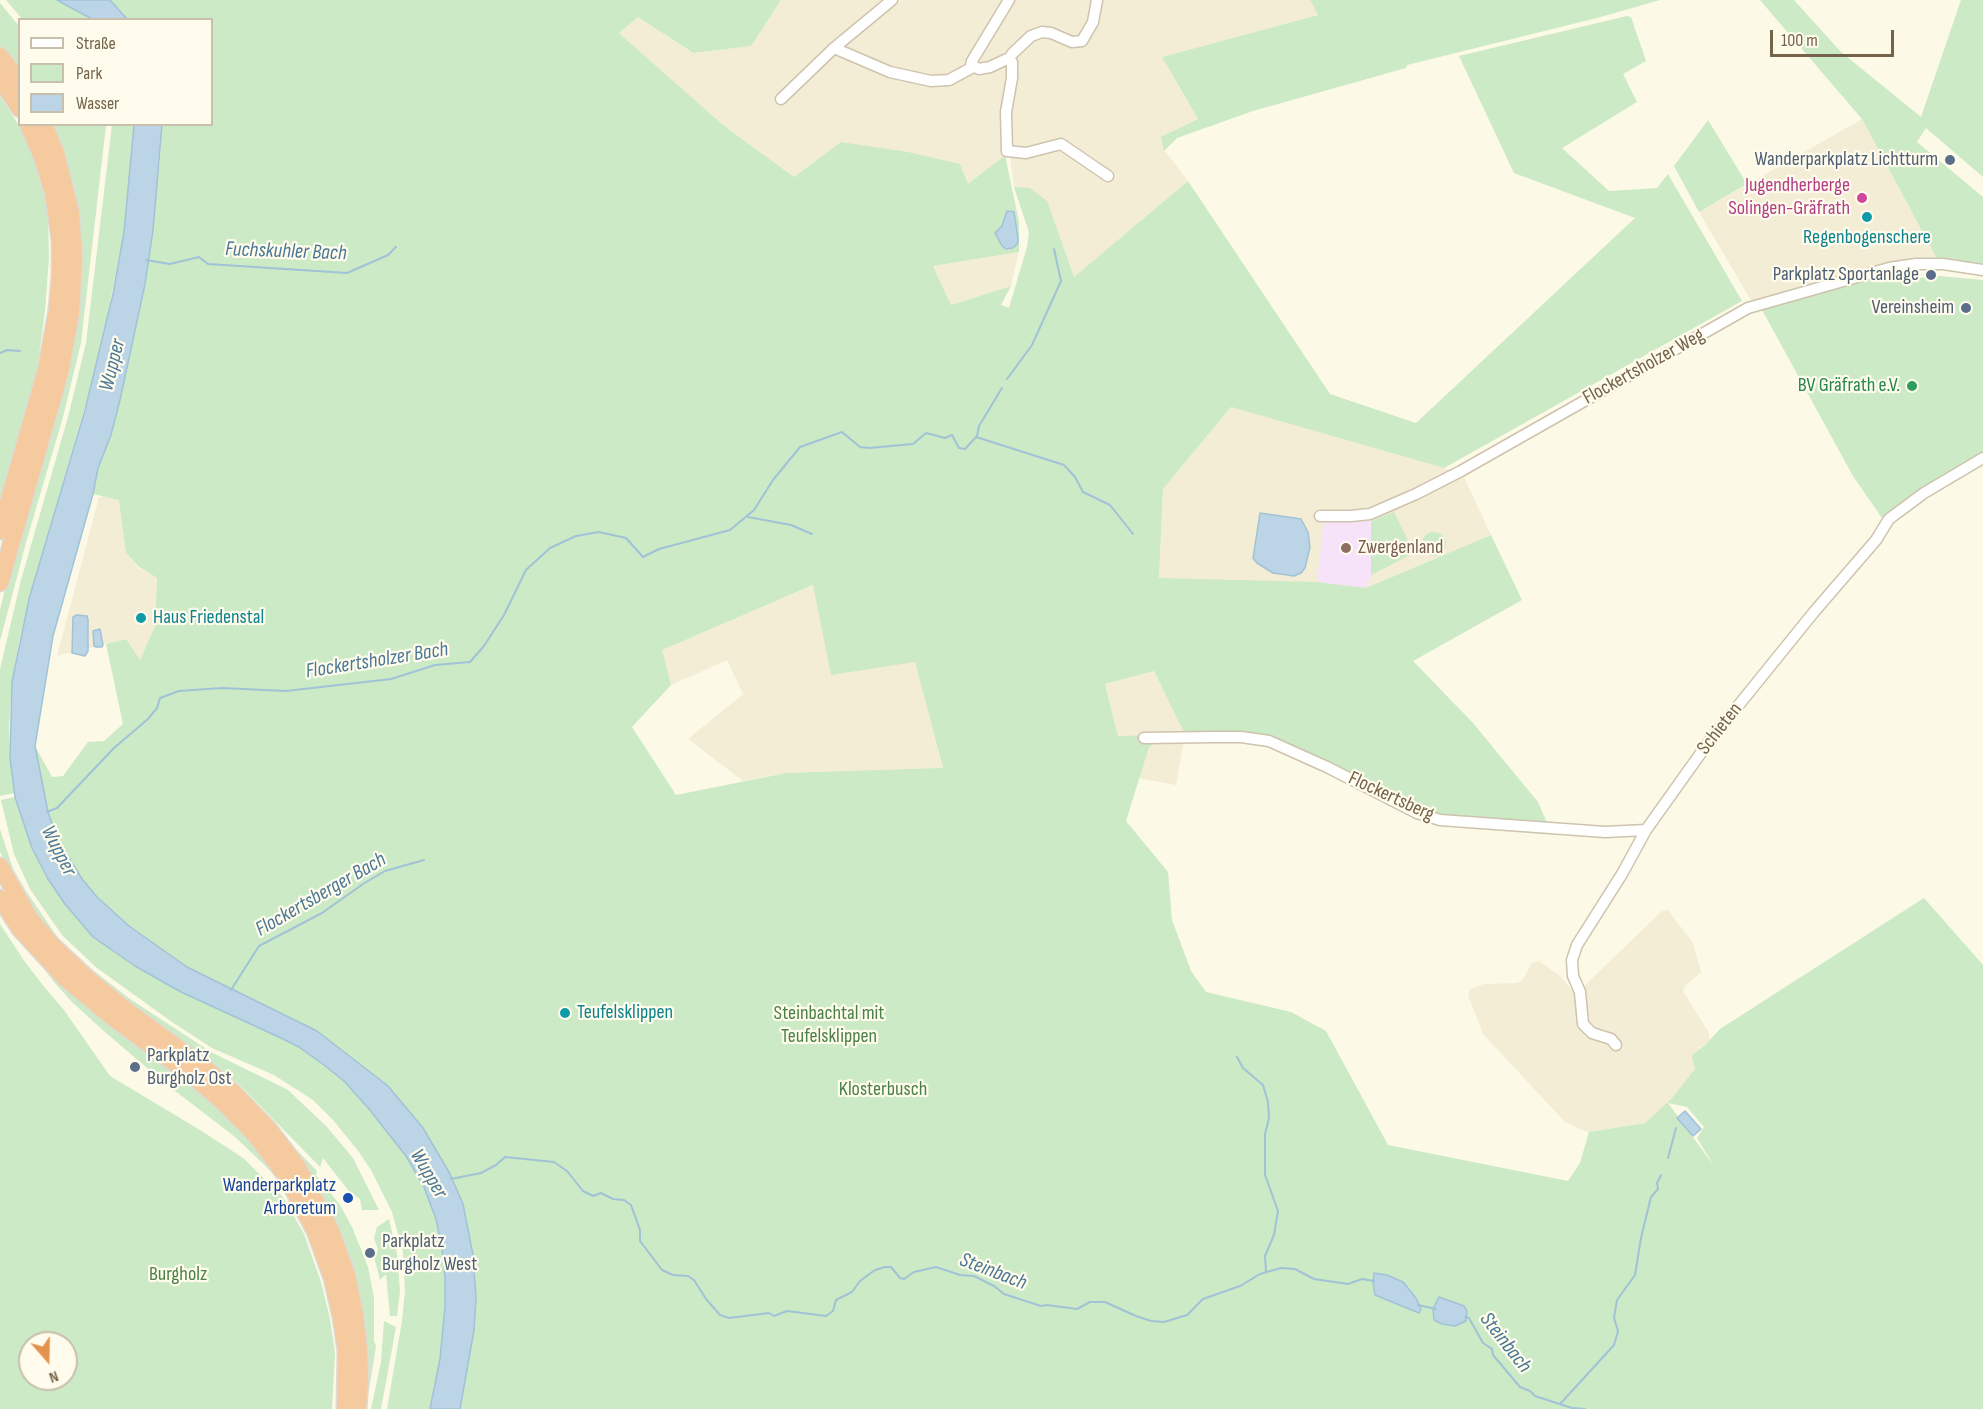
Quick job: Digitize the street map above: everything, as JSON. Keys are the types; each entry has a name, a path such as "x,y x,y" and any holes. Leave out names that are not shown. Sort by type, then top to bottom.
{"highway":[{"path":"0,56 18,79"},
{"path":"0,79 18,106"},
{"path":"0,531 46,370 57,310 60,276 60,240 53,193 42,157 29,126"},
{"path":"0,583 60,373 71,313 74,257 71,213 59,162 45,126"},
{"path":"0,866 30,919 52,945 113,1000 205,1068 235,1094 268,1128 297,1166 331,1231 347,1275 359,1350 358,1409"},
{"path":"0,898 20,929 65,978 224,1103 256,1136 286,1176 315,1231 332,1278 341,1317 345,1352 345,1409"}],"street":[{"path":"782,99 834,48 892,0"},
{"path":"973,67 972,61 1010,0"},
{"path":"1009,59 1031,36 1042,32 1052,33 1072,42 1082,41 1093,22 1097,0"},
{"path":"834,48 890,72 931,81 949,80 973,67 984,69 1004,59 1009,59"},
{"path":"1009,59 1013,67 1006,112 1006,151 1026,153 1061,144 1108,176"},
{"name":"Flockertsholzer Weg","path":"1320,516 1370,514 1416,494 1748,308 1889,268 1916,264 1943,264 1983,270"},
{"name":"Schieten","path":"1616,1045 1611,1039 1592,1033 1583,1024 1580,992 1573,976 1572,960 1577,945 1622,874 1646,830 1708,743 1814,612 1876,540 1889,519 1924,493 1983,458"},
{"name":"Flockertsberg","path":"1144,738 1241,737 1269,741 1327,767 1417,813 1440,820 1605,832 1646,830"}],"shaded area":[{"path":"781,0 1310,0 1318,15 1162,57 1198,119 1161,138 1165,151 1188,181 1074,277 1047,202 1030,188 1014,187 1010,156 1005,155 968,184 842,142 794,177 723,125 619,33 638,17 692,53 750,46"},
{"path":"1862,119 1936,257 1899,260 1752,302 1699,212"},
{"path":"1019,252 1011,286 951,305 933,266"},
{"path":"1231,407 1463,475 1491,535 1366,588 1159,578 1163,489"},
{"path":"119,495 126,553 139,568 157,578 155,626 140,660 126,639 57,656 99,497"},
{"name":"Zwergenland","path":"1324,519 1371,521 1371,575 1366,588 1317,582"},
{"path":"814,585 915,662 943,769 786,773 743,781 688,739 743,694 727,660 671,685 661,650"},
{"path":"1154,671 1185,735 1176,785 1138,778 1149,738 1118,737 1105,684"},
{"path":"1668,910 1693,943 1701,972 1685,986 1683,991 1708,1031 1710,1040 1693,1054 1696,1069 1672,1098 1645,1123 1589,1132 1581,1130 1564,1121 1483,1034 1468,995 1470,989 1484,984 1517,983 1523,979 1532,963 1539,961 1559,975 1571,989 1577,990 1582,988 1662,911"}],"green space":[{"path":"6,0 57,0 90,18 21,18"},
{"name":"Klosterbusch","path":"102,0 781,0 751,46 693,53 638,17 619,33 723,125 794,177 841,142 908,152 960,164 968,184 1005,155 1019,222 1019,252 933,266 951,305 1011,286 1001,305 1009,308 1027,247 1029,232 1014,187 1030,188 1047,201 1074,277 1188,181 1330,394 1416,423 1635,218 1514,173 1459,56 1627,16 1631,17 1646,61 1623,74 1637,102 1562,148 1609,191 1657,188 1668,174 1742,301 1444,468 1231,407 1163,489 1159,578 1317,582 1366,588 1491,535 1522,600 1413,661 1473,723 1538,802 1548,825 1453,819 1418,812 1263,737 1185,735 1154,671 1105,684 1118,736 1165,735 1149,747 1126,821 1168,872 1172,920 1191,971 1206,992 1291,1012 1326,1031 1388,1145 1568,1181 1580,1163 1589,1132 1645,1123 1672,1098 1695,1069 1693,1054 1720,1029 1924,898 1983,965 1983,1409 460,1409 474,1330 476,1298 473,1255 463,1204 361,1081 185,983 69,877 48,812 35,746 52,777 63,776 88,742 104,741 123,724 106,644 126,639 140,660 155,626 157,578 139,567 126,553 119,500 93,494 98,468 111,435 128,359 160,161 162,126 213,126 213,18 126,18 118,8","holes":["813,585 831,675 915,662 943,768 786,773 676,795 632,727 671,685 662,650","1668,1103 1687,1107 1704,1127 1697,1138 1714,1166"]},
{"path":"1310,0 1660,0 1407,65 1406,68 1253,111 1177,138 1164,151 1161,137 1198,119 1162,57 1318,15"},
{"path":"1760,0 1794,0 1841,52 1921,117 1961,0 1983,0 1983,177 1926,128 1917,142 1983,197 1983,265 1951,262 1936,257 1862,119"},
{"path":"0,3 18,25 18,68 0,46"},
{"path":"0,96 23,132 34,161 48,219 49,258 37,370 0,501"},
{"path":"1708,120 1747,184 1699,212 1674,166"},
{"path":"53,126 106,126 81,343 63,417 0,641 0,610 8,577 65,374"},
{"path":"112,126 134,126 124,232 99,358 29,599 19,642 12,682 9,725 10,758 15,793 0,796 0,669 21,580 68,417 86,343"},
{"name":"BV Gräfrath e.V.","path":"1876,276 1877,282 1939,276 1983,280 1983,455 1896,507 1884,521 1853,476 1761,308"},
{"path":"1394,512 1414,553 1371,575 1371,521"},
{"path":"1434,532 1442,536 1446,544 1442,552 1434,556 1426,552 1422,544 1426,536"},
{"path":"15,797 32,848 48,879 65,904 93,937 135,966 181,992 299,1047 344,1081 406,1156 424,1187 436,1219 445,1278 440,1359 430,1409 387,1409 402,1321 405,1291 403,1252 392,1212 371,1170 359,1152 313,1100 274,1075 212,1048 172,1022 97,968 62,935 30,889 14,854 1,800"},
{"path":"0,829 13,869 58,938 94,971 130,999 211,1052 288,1090 327,1127 353,1158 379,1210 362,1210 360,1199 348,1190 323,1158 320,1167 242,1087 208,1059 167,1033 89,975 35,916 0,852"},
{"name":"Burgholz","path":"0,924 25,962 64,1010 110,1076 243,1158 283,1197 304,1234 321,1282 330,1319 335,1353 332,1409 0,1409"},
{"path":"43,965 194,1085 251,1139 279,1179 234,1136 166,1084 106,1033 72,1002 54,982"},
{"path":"288,1141 317,1171 316,1175 340,1205 352,1227 368,1267 374,1298 376,1346 366,1408"},
{"path":"389,1219 397,1254 400,1291 397,1316 390,1316 386,1274 380,1280 374,1257 378,1250 374,1238 377,1227"},
{"path":"384,1321 396,1327 381,1409 371,1409 381,1362"}],"water":[{"path":"57,0 110,0 126,18 90,18"},
{"name":"Wupper","path":"134,126 162,126 153,230 145,284 111,435 98,468 93,494 53,636 35,746 48,812 57,838 82,879 97,897 129,926 187,967 317,1031 388,1086 423,1128 449,1172 463,1204 473,1255 476,1298 474,1330 460,1409 430,1409 440,1359 445,1278 436,1219 424,1187 406,1156 344,1081 299,1047 181,992 135,966 93,937 65,904 48,879 32,848 15,797 10,758 12,682 29,599 85,410 113,294 124,232"},
{"path":"1007,211 1014,212 1018,243 1013,248 1006,249 995,233 1002,226"},
{"path":"1260,513 1301,519 1308,532 1310,547 1305,568 1301,573 1294,576 1273,573 1253,558"},
{"path":"87,616 88,620 88,651 85,656 72,653 73,617"},
{"path":"100,629 103,645 96,647 93,631"},
{"path":"1685,1111 1701,1129 1693,1136 1677,1118"},
{"path":"1374,1273 1387,1275 1403,1282 1416,1298 1421,1309 1419,1313 1375,1295"},
{"path":"1439,1297 1464,1306 1467,1311 1466,1321 1455,1326 1434,1320 1433,1309"}],"waterway":[{"name":"Fuchskuhler Bach","path":"146,260 170,264 199,257 208,264 347,273 388,255 396,247"},
{"path":"1007,379 1032,345 1061,281 1054,249"},
{"path":"0,353 7,350 20,351"},
{"path":"977,436 979,426 1002,388"},
{"name":"Flockertsholzer Bach","path":"47,812 57,808 114,748 148,719 157,708 160,698 179,691 222,688 286,691 391,679 435,665 470,662 484,646 504,615 526,570 550,548 576,536 599,532 626,538 643,557 659,549 730,530 754,510 773,480 800,447 842,432 860,447 869,448 913,444 926,433 945,438 952,435 959,448 965,449 976,437 1064,465 1075,477 1083,492 1110,505 1133,534"},
{"path":"748,517 791,525 812,534"},
{"name":"Flockertsberger Bach","path":"231,990 259,946 322,913 385,871 424,860"},
{"path":"1237,1057 1243,1068 1263,1085 1268,1102 1265,1175 1278,1211 1274,1235 1265,1256 1266,1271"},
{"path":"1668,1158 1676,1128"},
{"name":"Steinbach","path":"451,1179 481,1173 505,1157 554,1162 567,1171 583,1191 593,1196 601,1193 613,1199 624,1200 631,1205 640,1230 640,1241 662,1270 673,1275 688,1276 694,1280 720,1315 729,1318 769,1313 774,1316 787,1311 826,1316 833,1311 836,1300 852,1292 860,1281 875,1270 885,1267 891,1267 900,1278 904,1279 914,1272 936,1267 960,1275 974,1276 1004,1294 1041,1306 1077,1309 1090,1302 1105,1302 1136,1316 1164,1322 1187,1315 1203,1299 1240,1286 1260,1274 1281,1268 1295,1269 1314,1279 1348,1284 1362,1279 1374,1281"},
{"path":"1561,1403 1614,1345 1618,1331 1614,1318 1617,1300 1635,1275 1651,1197 1658,1189 1657,1183 1661,1175"},
{"name":"Steinbach","path":"1418,1305 1436,1309"},
{"name":"Steinbach","path":"1465,1317 1469,1318 1483,1343 1492,1349 1493,1355 1520,1387 1535,1396 1572,1408 1585,1409"}],"place":[{"name":"Wanderparkplatz Lichtturm","path":"1950,160"},
{"name":"Jugendherberge Solingen-Gräfrath","path":"1862,198"},
{"name":"Regenbogenschere","path":"1867,217"},
{"name":"Parkplatz Sportanlage","path":"1931,275"},
{"name":"Vereinsheim","path":"1966,308"},
{"name":"BV Gräfrath e.V.","path":"1912,386"},
{"name":"Zwergenland","path":"1346,548"},
{"name":"Haus Friedenstal","path":"141,618"},
{"name":"Teufelsklippen","path":"565,1013"},
{"name":"Parkplatz Burgholz Ost","path":"135,1067"},
{"name":"Wanderparkplatz Arboretum","path":"348,1198"},
{"name":"Parkplatz Burgholz West","path":"370,1253"}],"park label":[{"name":"Steinbachtal mit Teufelsklippen","path":"829,1026"}]}
